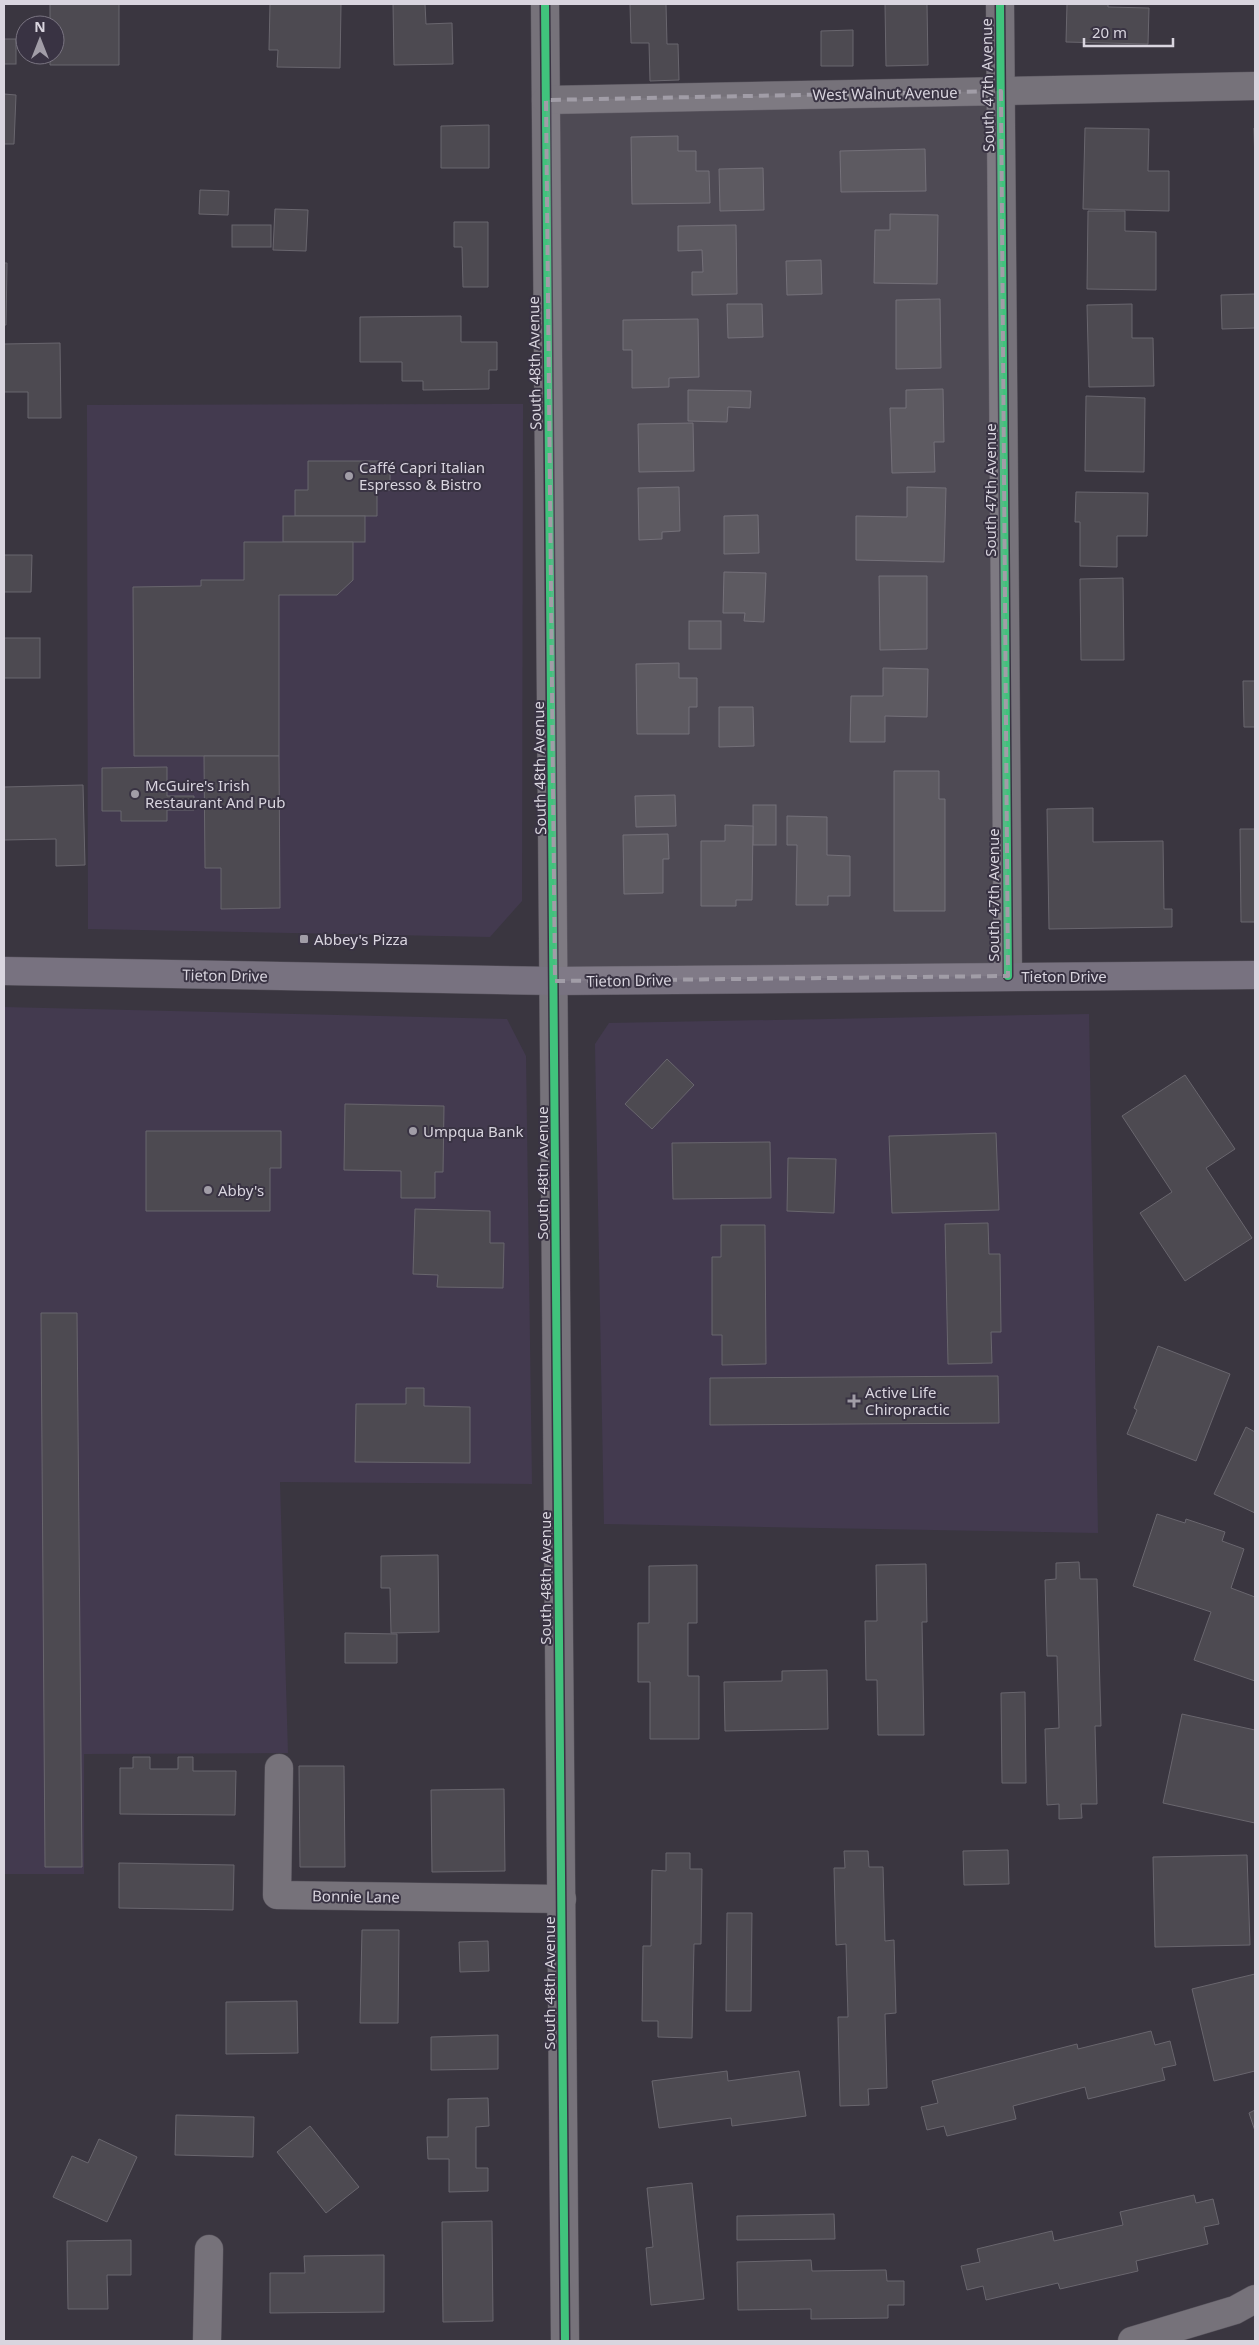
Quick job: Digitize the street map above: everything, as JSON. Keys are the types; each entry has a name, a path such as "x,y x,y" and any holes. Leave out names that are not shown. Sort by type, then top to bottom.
{"main road":[{"name":"Tieton Drive","path":"4,971 555,981 1255,975"}],"street":[{"name":"South 48th Avenue","path":"545,4 555,981 565,2341"},
{"name":"South 47th Avenue","path":"1000,4 1008,976"},
{"name":"West Walnut Avenue","path":"546,100 1255,86"},
{"name":"Bonnie Lane","path":"279,1768 277,1895 562,1899"},
{"path":"207,2341 209,2249"},
{"path":"1132,2341 1235,2310 1255,2299"}],"highlighted area":[{"path":"1001,91 1008,976 555,981 546,100"}],"shaded area":[{"path":"523,404 522,901 490,937 88,929 87,405"},
{"path":"4,1007 507,1019 526,1056 532,1484 280,1482 288,1753 84,1754 84,1874 4,1874"},
{"path":"1089,1014 1098,1533 604,1524 595,1044 609,1023"}],"building":[{"path":"50,4 119,4 119,65 65,65 65,15 50,15"},
{"path":"270,4 341,4 340,68 277,67 278,50 269,50"},
{"path":"393,4 425,4 426,24 452,23 453,64 394,65"},
{"path":"630,4 666,4 667,44 678,44 679,80 650,81 649,43 631,43"},
{"path":"885,4 927,4 928,65 886,66"},
{"path":"1067,4 1108,4 1108,7 1149,8 1148,44 1066,42"},
{"path":"853,30 853,66 821,66 821,31"},
{"path":"4,39 15,39 15,64 4,64"},
{"path":"4,94 16,95 14,144 4,144"},
{"path":"489,125 489,168 441,168 441,126"},
{"path":"1085,128 1149,129 1148,171 1169,171 1169,211 1083,209"},
{"path":"1254,128 1255,128 1255,167"},
{"path":"678,136 678,151 696,151 696,171 709,171 710,203 632,204 631,137"},
{"path":"925,149 926,191 841,192 840,151"},
{"path":"763,168 764,210 720,211 719,169"},
{"path":"200,190 229,191 228,215 199,214"},
{"path":"275,209 308,210 306,251 273,250"},
{"path":"1088,211 1125,211 1125,231 1156,232 1156,290 1087,289"},
{"path":"890,214 938,215 937,284 874,283 875,230 890,230"},
{"path":"454,222 488,222 488,287 463,287 462,247 454,247"},
{"path":"232,225 271,225 271,247 232,247"},
{"path":"736,225 737,294 692,295 692,272 703,272 702,250 678,251 678,226"},
{"path":"821,260 822,294 787,295 786,261"},
{"path":"4,263 7,263 6,325 4,325"},
{"path":"1255,294 1255,328 1222,329 1221,295"},
{"path":"940,299 941,368 896,369 896,300"},
{"path":"727,304 762,304 763,337 728,338"},
{"path":"1132,304 1132,338 1153,338 1154,386 1089,387 1087,305"},
{"path":"461,316 461,342 497,342 497,370 489,370 489,389 423,390 423,381 402,381 402,362 360,362 360,317"},
{"path":"698,319 699,377 669,378 669,387 632,388 632,350 623,350 623,320"},
{"path":"60,343 61,418 28,418 28,392 4,392 4,344"},
{"path":"943,389 944,442 934,442 935,472 892,473 890,408 906,408 906,390"},
{"path":"688,390 751,391 750,408 728,407 727,422 688,421"},
{"path":"1086,396 1145,398 1144,472 1085,471"},
{"path":"693,423 694,471 639,472 638,424"},
{"name":"Caffé Capri Italian Espresso & Bistro","path":"308,461 390,461 390,490 377,490 377,516 295,516 295,490 308,490"},
{"path":"679,487 680,531 662,532 662,539 639,540 638,488"},
{"path":"907,487 946,488 944,562 856,560 856,516 907,517"},
{"path":"1076,492 1148,493 1147,536 1117,536 1117,567 1080,566 1080,522 1075,522"},
{"path":"758,515 759,553 724,554 724,516"},
{"path":"283,516 365,516 365,542 283,542"},
{"path":"244,542 353,542 353,580 337,595 279,595 279,756 134,756 133,587 201,586 201,580 244,580"},
{"path":"4,555 32,555 31,592 4,592"},
{"path":"724,572 766,573 764,622 744,621 745,613 723,613"},
{"path":"879,576 927,576 927,649 880,650"},
{"path":"1123,578 1124,660 1081,660 1080,579"},
{"path":"689,621 721,621 721,649 689,649"},
{"path":"4,638 40,638 40,678 4,678"},
{"path":"679,663 679,678 697,678 697,707 689,707 689,734 637,734 636,664"},
{"path":"883,668 928,669 927,717 885,716 885,742 850,742 851,696 883,696"},
{"path":"1243,681 1255,681 1255,727 1244,727"},
{"path":"719,707 753,707 754,746 719,747"},
{"path":"204,756 279,756 280,908 221,909 221,868 205,868"},
{"name":"McGuire's Irish Restaurant And Pub","path":"167,767 167,796 194,796 194,810 167,810 167,821 121,821 121,811 102,811 102,768"},
{"path":"894,771 939,771 939,799 945,799 945,911 894,911"},
{"path":"83,785 85,865 56,866 56,839 4,840 4,787"},
{"path":"675,795 676,826 636,827 635,796"},
{"path":"753,805 776,805 776,845 753,845"},
{"path":"1093,808 1093,842 1163,841 1164,909 1172,909 1172,927 1049,929 1047,809"},
{"path":"787,816 827,817 827,855 850,856 850,896 828,896 828,905 796,905 797,845 787,845"},
{"path":"725,825 753,826 752,900 736,900 736,906 701,906 701,841 725,841"},
{"path":"1240,829 1255,829 1255,922 1241,922"},
{"path":"668,834 669,859 663,859 663,893 624,894 623,835"},
{"path":"667,1059 694,1085 652,1129 625,1104"},
{"path":"1185,1075 1235,1149 1206,1168 1252,1238 1185,1281 1140,1213 1172,1192 1122,1116"},
{"path":"345,1104 444,1106 443,1172 435,1172 435,1198 401,1198 401,1171 344,1170"},
{"name":"Abby's","path":"146,1131 281,1131 281,1168 270,1168 270,1211 146,1211"},
{"path":"996,1133 999,1210 892,1213 889,1136"},
{"path":"770,1142 771,1198 673,1199 672,1143"},
{"path":"788,1158 836,1159 834,1213 787,1211"},
{"path":"415,1209 490,1211 490,1243 504,1243 503,1288 437,1287 438,1275 413,1274"},
{"path":"988,1223 989,1254 1000,1254 1001,1332 991,1332 992,1363 948,1364 945,1224"},
{"path":"721,1225 765,1225 766,1364 722,1365 722,1335 712,1335 712,1257 721,1257"},
{"path":"41,1313 77,1313 82,1867 45,1867"},
{"path":"1158,1346 1230,1374 1196,1461 1127,1434 1137,1410 1134,1408"},
{"name":"Active Life Chiropractic","path":"998,1376 999,1423 710,1425 710,1378"},
{"path":"406,1388 424,1388 424,1406 470,1407 470,1463 355,1462 356,1404 406,1404"},
{"path":"1246,1427 1255,1432 1255,1513 1214,1494"},
{"path":"1157,1514 1185,1523 1186,1519 1225,1532 1222,1541 1244,1549 1231,1588 1255,1597 1255,1681 1194,1660 1211,1612 1133,1586"},
{"path":"438,1555 439,1632 391,1633 390,1588 381,1588 381,1556"},
{"path":"1079,1562 1080,1579 1097,1579 1101,1726 1095,1726 1097,1804 1081,1804 1082,1818 1059,1819 1059,1804 1047,1805 1045,1729 1059,1728 1057,1656 1047,1656 1045,1580 1056,1579 1056,1563"},
{"path":"926,1564 927,1622 922,1622 924,1735 878,1735 877,1680 866,1680 865,1621 877,1621 876,1565"},
{"path":"697,1565 697,1623 688,1623 688,1676 699,1676 699,1739 650,1739 650,1682 638,1682 638,1623 649,1623 649,1566"},
{"path":"345,1633 397,1634 397,1663 345,1663"},
{"path":"827,1670 828,1729 725,1731 724,1682 782,1681 782,1671"},
{"path":"1025,1692 1026,1783 1002,1783 1001,1693"},
{"path":"1182,1714 1255,1730 1255,1823 1163,1803"},
{"path":"133,1757 150,1757 150,1769 178,1769 178,1757 193,1757 193,1771 236,1771 235,1815 120,1814 120,1768 133,1768"},
{"path":"299,1766 344,1766 345,1867 300,1867"},
{"path":"504,1789 505,1871 432,1872 431,1790"},
{"path":"1008,1850 1009,1884 964,1885 963,1851"},
{"path":"844,1851 868,1851 869,1867 883,1867 885,1941 894,1940 896,2013 885,2014 887,2088 868,2089 869,2105 840,2106 838,2017 848,2017 846,1944 836,1945 834,1868 845,1868"},
{"path":"666,1853 690,1853 690,1869 702,1869 701,1944 694,1944 692,2038 658,2037 658,2021 642,2021 643,1946 651,1946 652,1870 666,1871"},
{"path":"1247,1855 1250,1945 1155,1947 1153,1857"},
{"path":"119,1863 234,1865 233,1910 119,1908"},
{"path":"727,1913 752,1913 751,2011 726,2011"},
{"path":"362,1930 399,1930 398,2023 360,2023"},
{"path":"488,1941 489,1971 460,1972 459,1942"},
{"path":"1255,1974 1255,2071 1214,2081 1192,1989"},
{"path":"297,2001 298,2053 226,2054 226,2002"},
{"path":"1151,2031 1155,2045 1170,2041 1176,2065 1162,2068 1165,2080 1088,2099 1085,2087 1013,2106 1016,2119 947,2136 944,2126 927,2130 921,2107 938,2103 932,2081 1077,2044 1078,2049"},
{"path":"498,2035 498,2069 431,2070 431,2037"},
{"path":"727,2071 728,2081 799,2071 806,2116 732,2126 731,2118 659,2128 652,2081"},
{"path":"488,2098 489,2126 476,2127 476,2168 488,2168 488,2191 449,2192 449,2159 428,2159 427,2137 448,2137 448,2099"},
{"path":"1255,2110 1255,2131 1249,2113"},
{"path":"176,2115 254,2117 253,2157 175,2155"},
{"path":"310,2126 359,2187 326,2213 277,2152"},
{"path":"99,2139 137,2157 107,2222 53,2197 72,2156 88,2163"},
{"path":"692,2183 704,2299 651,2305 646,2248 653,2247 647,2188"},
{"path":"1194,2195 1196,2203 1213,2199 1219,2224 1204,2227 1208,2244 1136,2261 1138,2271 1060,2289 1058,2283 986,2300 983,2286 967,2290 961,2266 980,2262 977,2249 1052,2231 1054,2241 1123,2225 1120,2212"},
{"path":"834,2214 835,2239 737,2240 737,2216"},
{"path":"492,2221 493,2321 443,2322 442,2222"},
{"path":"131,2240 131,2275 107,2275 108,2309 68,2309 67,2241"},
{"path":"384,2255 384,2312 270,2313 270,2273 305,2273 304,2256"},
{"path":"811,2260 812,2271 886,2270 887,2281 904,2281 904,2305 888,2305 888,2318 811,2319 811,2309 738,2310 737,2262"}],"cycle path":[{"path":"545,4 565,2341"},
{"path":"1000,4 1008,976"}],"place":[{"name":"Caffé Capri Italian Espresso & Bistro","path":"349,476"},
{"name":"McGuire's Irish Restaurant And Pub","path":"135,794"},
{"name":"Abbey's Pizza","path":"304,939"},
{"name":"Umpqua Bank","path":"413,1131"},
{"name":"Abby's","path":"208,1190"},
{"name":"Active Life Chiropractic","path":"854,1401"}]}
